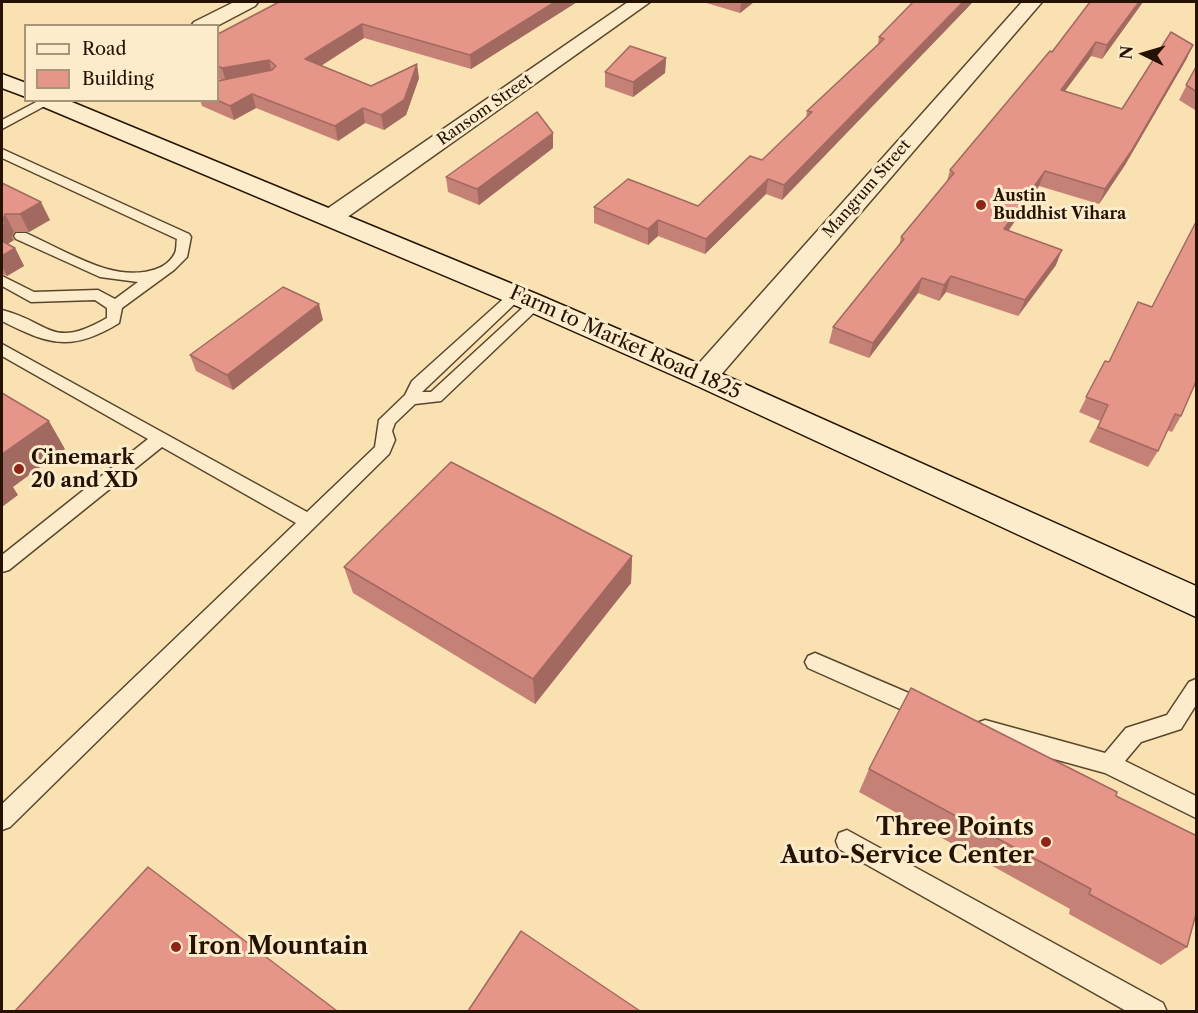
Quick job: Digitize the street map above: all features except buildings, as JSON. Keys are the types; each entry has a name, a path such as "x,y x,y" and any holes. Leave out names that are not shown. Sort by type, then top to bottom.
{"street":[{"path":"205,24 248,2"},
{"name":"Ransom Street","path":"330,218 640,2"},
{"name":"Mangrum Street","path":"703,377 1032,2"},
{"path":"2,80 24,90"},
{"name":"Farm to Market Road 1825","path":"50,102 526,299 1197,602"}],"lane":[{"path":"2,125 46,102"},
{"path":"2,153 184,237 182,254 115,306 114,320 96,332 75,340 47,338 2,315"},
{"path":"21,236 105,274 138,277 157,275"},
{"path":"2,280 31,297 99,295 115,306"},
{"path":"2,819 383,450 387,420 411,399 435,397 526,299"},
{"path":"2,349 310,522"},
{"path":"2,565 161,438"},
{"path":"815,662 941,717"},
{"path":"1109,764 1134,735 1174,722 1197,688"},
{"path":"963,724 1109,764 1197,807"},
{"path":"847,841 1154,1011"}],"place":[{"name":"Austin Buddhist Vihara","path":"981,205"},
{"name":"Cinemark 20 and XD","path":"19,469"},
{"name":"Three Points Auto-Service Center","path":"1046,842"},
{"name":"Iron Mountain","path":"176,947"}]}
